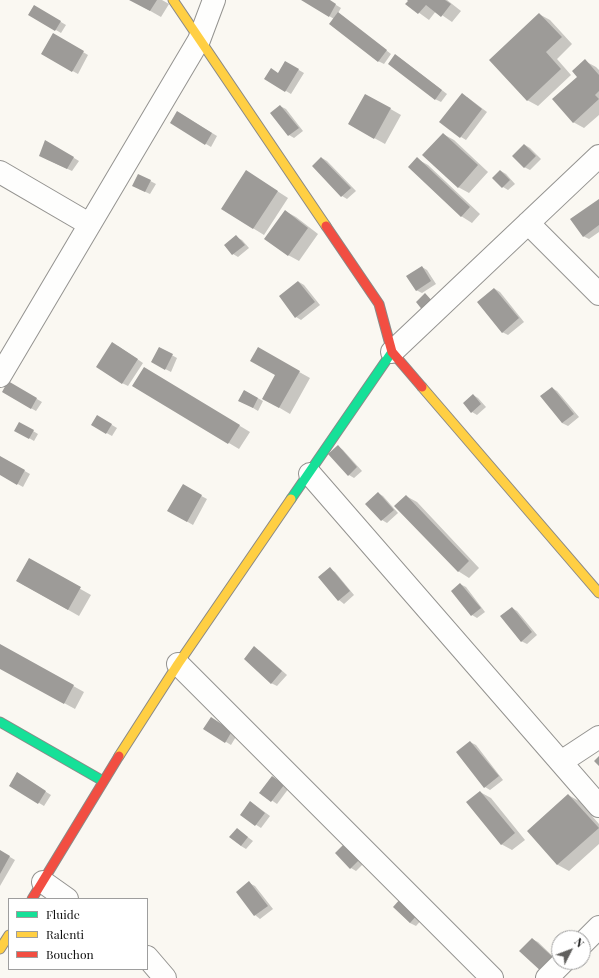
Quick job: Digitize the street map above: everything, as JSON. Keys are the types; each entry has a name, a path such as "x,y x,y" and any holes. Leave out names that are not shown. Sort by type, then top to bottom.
{"street":[{"path":"173,0 380,304 392,352 599,593"},
{"path":"0,376 199,40 214,0"},
{"path":"64,898 38,890 103,781 178,664 310,474 392,352 599,156"},
{"path":"0,172 89,224"},
{"path":"528,223 599,294"},
{"path":"310,474 599,806"},
{"path":"178,664 492,978"},
{"path":"0,722 103,781"},
{"path":"561,762 599,737"},
{"path":"591,935 599,927"},
{"path":"0,949 8,937"},
{"path":"148,958 165,978"},
{"path":"547,978 555,970"}],"building":[{"path":"129,0 157,0 150,11"},
{"path":"301,0 330,0 336,4 329,17"},
{"path":"407,0 445,0 451,4 441,17 426,5 418,14 405,4 408,1"},
{"path":"34,5 61,21 55,31 28,15"},
{"path":"338,12 387,50 378,62 329,24"},
{"path":"539,13 562,37 546,52 561,69 527,101 489,60"},
{"path":"53,33 84,51 72,72 41,54"},
{"path":"395,54 442,90 435,100 388,64"},
{"path":"585,59 599,75 599,91 595,95 599,99 573,123 552,99 577,77 572,71"},
{"path":"285,61 299,69 285,92 264,79 271,68 278,73"},
{"path":"462,93 482,109 460,138 439,122"},
{"path":"365,94 391,108 374,139 348,124"},
{"path":"280,105 299,128 288,136 270,113"},
{"path":"177,111 212,133 205,145 170,123"},
{"path":"443,133 478,165 458,188 422,155"},
{"path":"45,140 74,157 67,169 39,156"},
{"path":"524,144 536,156 524,168 512,156"},
{"path":"321,157 351,188 341,197 312,166"},
{"path":"417,157 470,207 461,217 408,167"},
{"path":"246,170 278,191 253,229 221,209"},
{"path":"500,170 510,180 502,188 492,178"},
{"path":"138,174 151,180 145,192 132,186"},
{"path":"599,199 599,225 583,237 570,219"},
{"path":"285,210 308,228 288,256 264,239"},
{"path":"236,235 245,245 232,255 224,245"},
{"path":"422,266 431,281 416,291 406,276"},
{"path":"298,281 315,302 295,318 279,296"},
{"path":"494,288 519,318 502,333 477,302"},
{"path":"425,293 434,303 424,312 416,302"},
{"path":"112,342 138,359 122,384 96,367"},
{"path":"159,347 173,354 165,370 151,362"},
{"path":"258,347 300,371 279,408 262,399 275,375 250,361"},
{"path":"144,367 240,425 228,444 132,386"},
{"path":"8,381 37,398 31,409 2,392"},
{"path":"552,387 574,414 562,423 540,396"},
{"path":"244,390 258,398 253,408 238,401"},
{"path":"473,394 481,404 471,413 463,403"},
{"path":"97,415 112,424 106,434 91,425"},
{"path":"19,422 34,430 29,439 14,431"},
{"path":"338,445 357,467 348,476 328,454"},
{"path":"0,456 25,470 17,485 0,475"},
{"path":"183,484 202,495 187,522 167,511"},
{"path":"378,492 394,510 381,521 365,504"},
{"path":"406,495 469,561 458,572 394,506"},
{"path":"29,558 81,587 68,610 16,581"},
{"path":"330,567 350,591 338,601 318,577"},
{"path":"460,583 481,608 471,616 451,591"},
{"path":"512,607 532,632 521,642 500,616"},
{"path":"0,644 74,685 64,704 0,669"},
{"path":"254,646 282,671 271,684 244,659"},
{"path":"211,717 232,731 225,743 203,729"},
{"path":"470,741 499,776 484,788 456,752"},
{"path":"599,756 599,766 594,761"},
{"path":"17,772 46,791 38,804 9,786"},
{"path":"272,776 284,785 271,802 259,793"},
{"path":"480,791 515,833 501,845 466,802"},
{"path":"568,794 599,828 557,865 527,831"},
{"path":"250,801 265,813 255,826 240,815"},
{"path":"237,828 248,837 241,846 229,837"},
{"path":"348,840 363,856 350,869 335,853"},
{"path":"0,850 10,856 0,874"},
{"path":"249,881 268,906 254,916 236,892"},
{"path":"401,898 418,914 410,923 393,907"},
{"path":"532,938 551,955 551,965 543,973 519,951"}],"traffic: fast":[{"path":"291,499 392,352"},
{"path":"0,722 103,781"}],"traffic: slow":[{"path":"173,0 326,226"},
{"path":"422,387 599,593"},
{"path":"119,756 178,664 291,499"},
{"path":"0,949 8,937"}],"traffic: jam":[{"path":"326,226 379,304 392,352 422,387"},
{"path":"33,898 119,756"}]}
